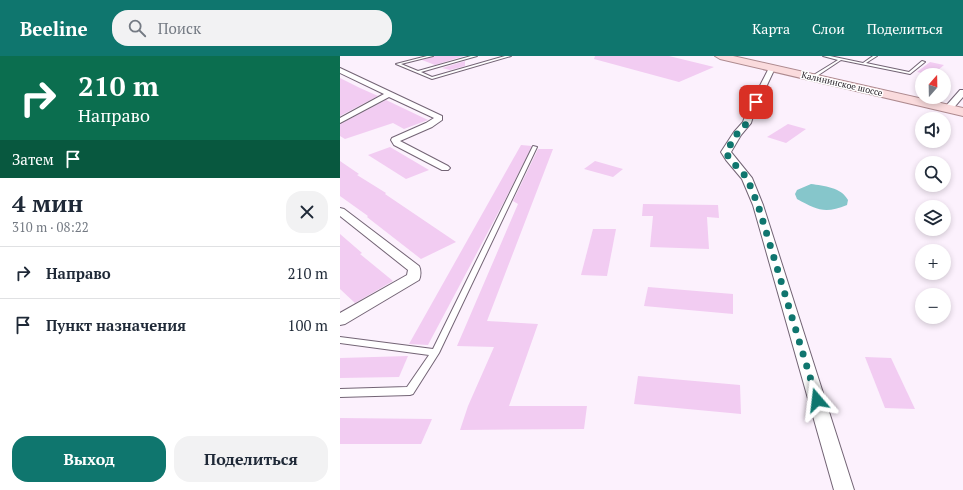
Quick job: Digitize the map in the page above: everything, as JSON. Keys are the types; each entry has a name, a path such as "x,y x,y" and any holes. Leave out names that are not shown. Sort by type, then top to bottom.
{"main road":[{"name":"Калининское шоссе","path":"720,56 963,112"}],"street":[{"path":"772,68 750,113 747,123 737,134 726,152 729,158 747,178 758,205 844,490"},
{"path":"340,70 439,118 434,124 401,136 395,140 397,143 445,168"},
{"path":"948,108 963,92"},
{"path":"340,121 389,94"},
{"path":"340,211 414,269 414,277 340,320"}],"lane":[{"path":"431,56 398,64 432,78 509,56"},
{"path":"417,72 475,56"},
{"path":"825,56 910,73 923,62"},
{"path":"862,64 875,56"},
{"path":"813,78 841,59"},
{"path":"340,393 410,391 435,353 536,147"},
{"path":"340,340 435,353"}],"water":[{"path":"811,184 832,188 841,192 848,200 847,205 839,208 821,210 797,199 795,194 797,190"}],"building":[{"path":"434,56 464,56 435,65 422,60"},
{"path":"595,56 669,56 714,67 679,82 594,59"},
{"path":"465,61 465,66 450,70 442,68"},
{"path":"930,62 944,65 940,68 922,68"},
{"path":"340,78 360,88 378,96 340,116"},
{"path":"386,100 428,120 404,129 393,123 345,139 340,136 340,124"},
{"path":"788,124 806,129 786,143 767,137"},
{"path":"521,145 532,146 428,345 409,344"},
{"path":"390,147 429,170 406,179 368,155"},
{"path":"538,149 553,149 487,321 538,324 509,406 587,406 584,429 460,430 468,406 494,347 457,346 518,204 513,201"},
{"path":"340,161 359,174 357,175 386,193 385,194 456,242 421,259 367,217 368,216 340,196"},
{"path":"595,161 623,169 613,177 584,169"},
{"path":"643,204 718,205 719,218 707,217 709,249 650,247 653,216 642,216"},
{"path":"593,229 616,229 607,276 581,275"},
{"path":"340,234 362,253 360,254 393,281 355,303 340,289"},
{"path":"648,287 733,294 733,314 644,306"},
{"path":"408,356 399,377 340,378 340,358"},
{"path":"865,357 891,358 915,409 885,408"},
{"path":"638,376 740,385 741,414 634,404"},
{"path":"340,418 432,419 421,444 340,444"}],"route":[{"path":"756,102 747,123 737,134 726,152 729,158 747,178 758,205 817,400"}]}
